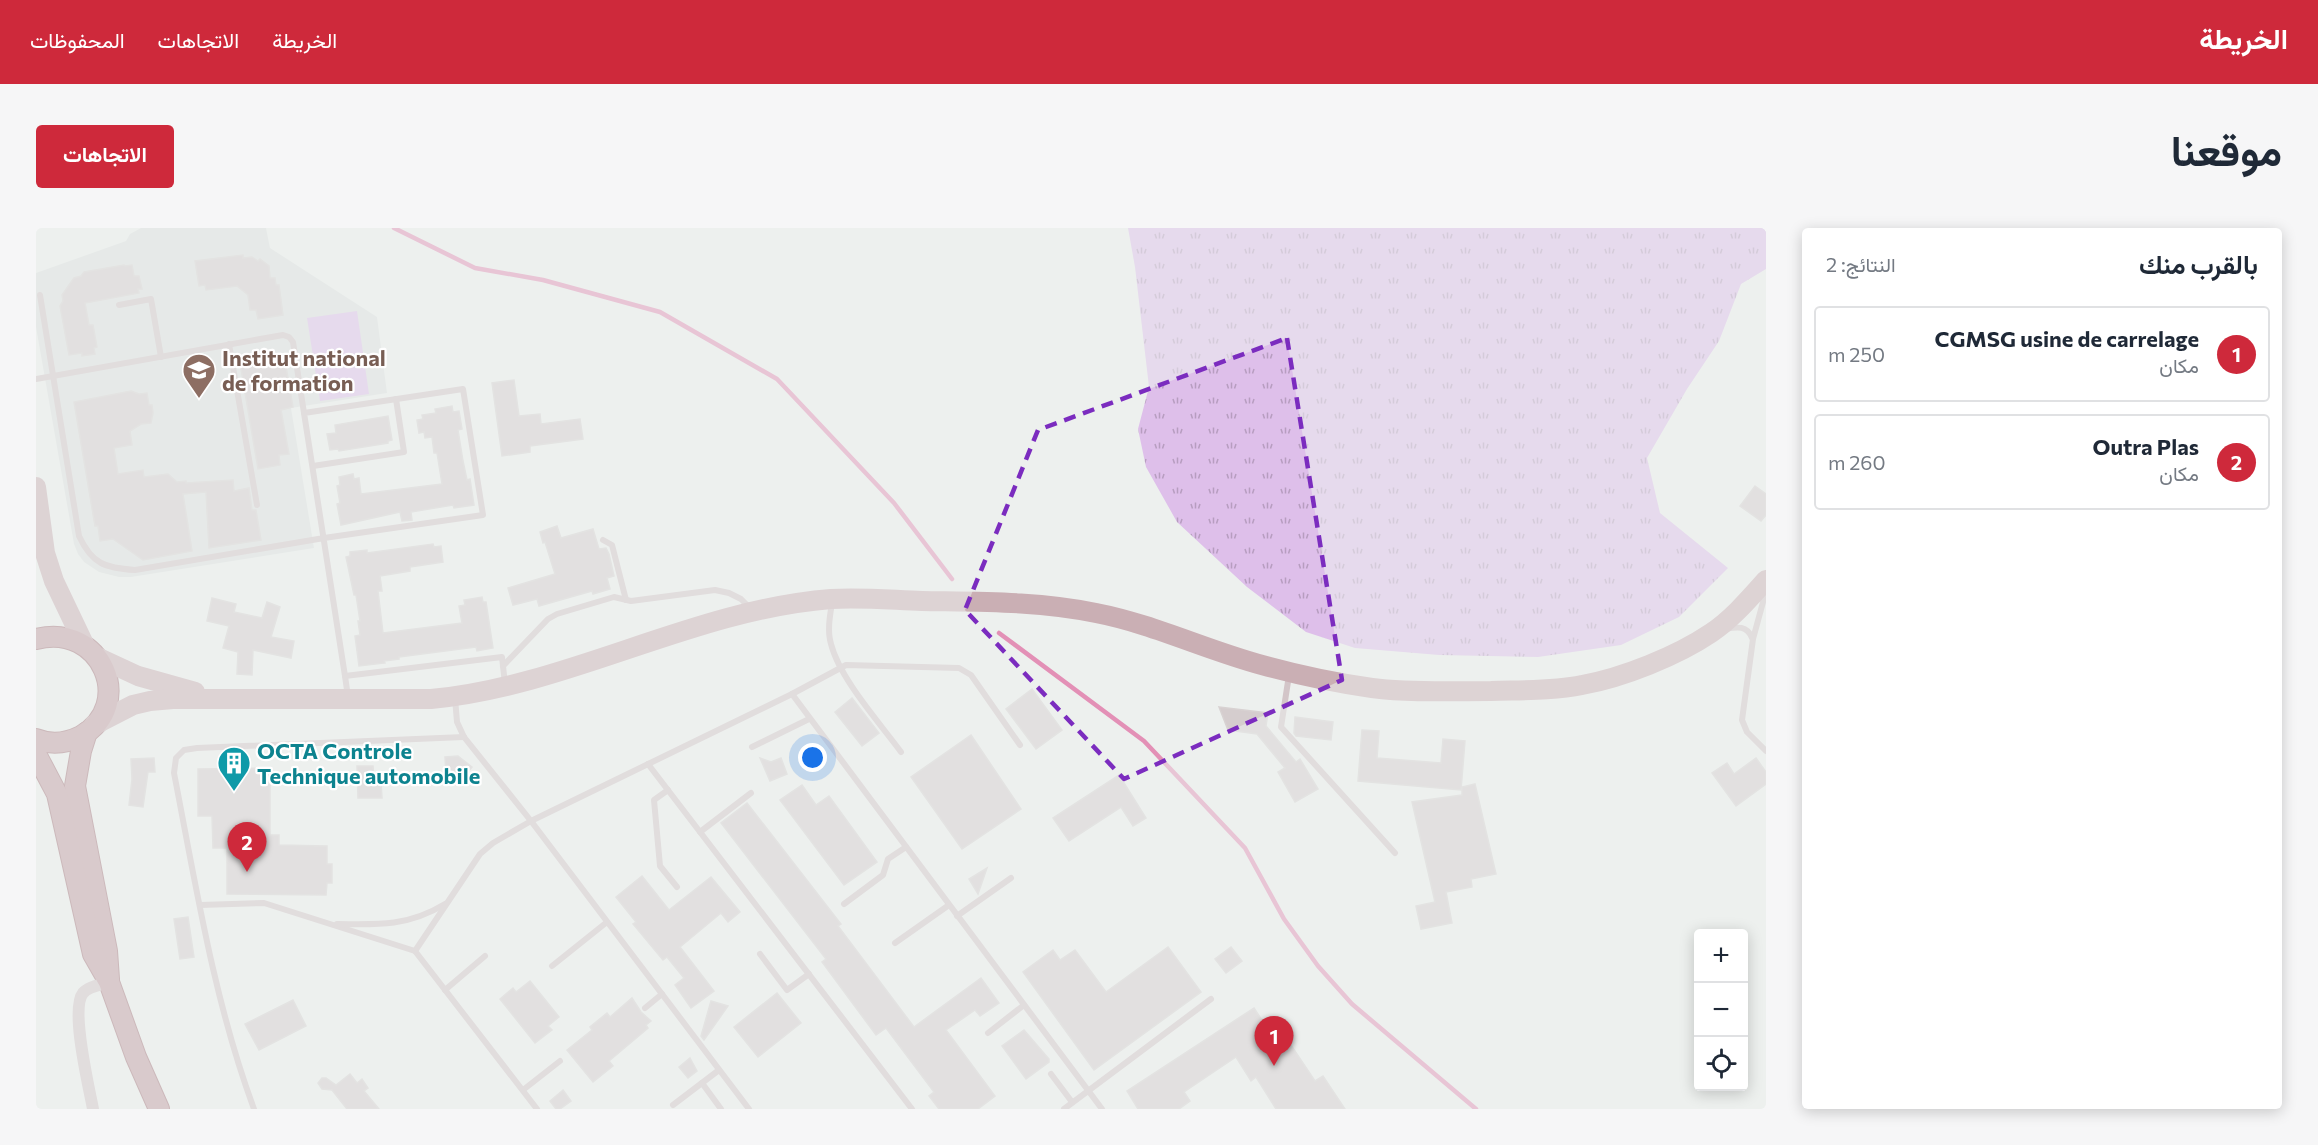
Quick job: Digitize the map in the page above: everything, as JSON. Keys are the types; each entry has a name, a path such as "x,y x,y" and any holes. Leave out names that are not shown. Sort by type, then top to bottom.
{"highway":[{"path":"36,639 59,636 91,651 106,674 108,692 104,710 91,729 81,751 75,786 107,951 109,982"},
{"path":"36,739 59,743 74,739 91,729"},
{"path":"36,754 57,794 90,943 97,964 109,982 136,1057 159,1109"}],"main road":[{"path":"36,487 45,553 54,581 91,651 147,679 227,699"},
{"path":"91,729 133,705 150,701 431,699 506,688 753,611 833,599 992,601 1058,606 1100,613 1145,626 1209,650 1290,672 1373,688 1452,691 1521,690 1582,685 1659,662 1713,632 1743,606 1766,580"}],"street":[{"path":"93,1109 78,1023 78,1007 83,994 90,988 109,982"}],"lane":[{"path":"40,295 79,536 92,558 104,566 135,570 324,538 483,515 463,389 304,413"},
{"path":"120,304 151,299 161,357"},
{"path":"36,379 229,344 284,335 289,337 293,342 348,700"},
{"path":"229,344 257,505"},
{"path":"313,466 404,452 396,399"},
{"path":"603,540 612,546 626,600"},
{"path":"503,666 548,619 557,614 614,597 626,600 715,590 741,599 753,611"},
{"path":"1766,591 1753,639 1742,720 1748,732 1766,752"},
{"path":"833,599 830,642 840,668 901,752"},
{"path":"1713,632 1744,628 1750,632 1753,639"},
{"path":"345,676 502,657 506,688"},
{"path":"415,951 480,854 493,843 531,821 792,694 846,665 959,668 971,675 1020,746"},
{"path":"1290,672 1281,728 1395,853"},
{"path":"792,694 1102,1109"},
{"path":"454,697 457,722 464,737 531,821 749,1109"},
{"path":"752,747 809,718"},
{"path":"254,1109 228,1028 200,905 174,773 176,758 184,750 464,737"},
{"path":"648,764 912,1109"},
{"path":"668,790 654,800 660,866 677,886"},
{"path":"700,832 751,793"},
{"path":"844,904 884,875 888,859 906,847"},
{"path":"957,916 1011,878"},
{"path":"327,923 395,924 428,914 448,902"},
{"path":"200,905 264,903 415,951 537,1109"},
{"path":"895,943 949,905"},
{"path":"552,966 607,922"},
{"path":"760,954 787,990 809,974"},
{"path":"445,990 485,956"},
{"path":"645,1008 662,994"},
{"path":"1064,1109 1211,999"},
{"path":"988,1033 1024,1005"},
{"path":"523,1090 560,1061"},
{"path":"674,1105 720,1070"},
{"path":"1051,1074 1072,1102"},
{"path":"702,1083 721,1109"}],"highlighted area":[{"path":"1287,338 1342,680 1124,779 965,610 1038,430"}],"shaded area":[{"name":"Institut national de formation","path":"141,228 266,228 270,248 377,317 387,393 291,408 314,548 131,577 119,577 99,572 84,562 78,554 74,544 36,327 36,273 126,241 130,234"}],"green space":[{"path":"1128,228 1766,228 1766,269 1741,284 1719,341 1687,389 1647,458 1660,513 1728,568 1679,617 1621,645 1538,657 1439,655 1355,648 1306,632 1247,587 1177,522 1146,467 1138,429 1149,387 1135,267"},
{"path":"357,311 369,394 320,401 307,318"}],"building":[{"path":"243,255 243,258 252,257 258,261 260,259 269,266 270,278 275,278 276,285 279,285 283,315 258,319 256,310 250,310 248,295 237,286 206,290 205,285 199,286 195,261"},
{"path":"132,265 134,276 139,276 142,289 138,289 139,293 85,303 89,325 93,325 97,347 94,348 95,354 69,355 60,306 63,301 62,295 74,278 81,276 84,272"},
{"path":"284,355 293,407 281,410 289,454 279,455 280,465 258,469 240,363"},
{"path":"514,380 519,416 540,414 541,424 580,419 583,439 530,446 530,452 502,456 492,383"},
{"path":"131,391 139,394 147,393 153,413 151,423 141,424 130,431 132,445 114,448 118,474 143,470 144,477 168,474 177,482 186,481 186,483 233,480 234,491 249,488 252,510 256,510 261,540 209,548 206,492 183,494 192,551 143,560 113,539 100,541 98,526 95,526 74,402"},
{"path":"452,406 453,412 459,411 462,429 458,430 474,505 454,508 453,505 411,512 412,520 402,521 400,512 341,525 337,504 340,503 337,486 340,485 339,477 353,474 354,479 359,478 361,494 442,484 432,437 425,438 424,432 419,433 417,420 423,419 422,415 436,413 435,409"},
{"path":"388,416 392,440 388,443 339,451 338,449 330,450 327,434 336,433 335,425"},
{"path":"1755,486 1766,494 1766,515 1761,521 1740,506"},
{"path":"557,526 561,538 593,529 599,549 606,548 609,554 614,576 607,578 610,589 593,594 592,591 539,606 537,599 513,605 508,588 555,574 540,532"},
{"path":"433,544 434,547 441,546 443,562 410,567 410,571 380,576 382,591 378,591 383,633 462,623 459,606 465,605 464,600 482,597 483,602 486,602 493,648 477,651 476,647 399,657 399,659 384,661 385,663 359,666 355,636 360,635 358,621 360,621 346,557 350,556 350,552 367,550 367,553"},
{"path":"212,598 236,604 234,612 262,618 267,602 280,607 271,637 294,641 291,658 253,650 252,675 237,674 238,652 223,648 229,626 207,621"},
{"path":"1032,689 1062,730 1036,749 1006,709"},
{"path":"852,698 879,733 862,746 835,712"},
{"path":"1219,707 1268,713 1266,726 1296,762 1300,759 1318,789 1295,802 1278,772 1285,768 1257,734 1228,730"},
{"path":"1295,717 1333,722 1331,740 1296,736 1294,733"},
{"path":"1362,730 1379,731 1377,758 1441,763 1443,739 1465,741 1461,790 1358,781"},
{"path":"971,735 1021,809 962,849 911,777"},
{"path":"458,756 472,767 467,773 446,774 445,757"},
{"path":"154,758 155,772 148,772 143,807 129,805 132,779 131,759"},
{"path":"760,758 771,762 781,758 787,774 770,781"},
{"path":"1756,758 1766,772 1766,784 1736,806 1712,773 1727,763 1734,774"},
{"path":"357,766 373,766 374,779 381,782 382,798 358,798"},
{"path":"270,768 270,835 279,835 279,845 327,846 327,864 332,864 332,883 327,883 326,895 227,894 227,848 213,848 212,816 198,816 198,769"},
{"path":"1119,775 1146,818 1133,826 1121,807 1069,841 1053,818"},
{"path":"1475,784 1496,874 1471,879 1472,887 1446,892 1452,923 1421,929 1416,906 1435,902 1412,802 1462,795 1462,787"},
{"path":"802,785 816,805 829,796 877,862 844,885 780,800"},
{"path":"747,803 841,924 838,926 914,1027 981,978 999,1003 980,1016 975,1010 946,1030 995,1096 978,1109 939,1109 929,1096 934,1092 886,1028 876,1035 822,962 826,959 721,823"},
{"path":"987,868 978,894 969,879"},
{"path":"642,876 669,910 711,877 740,912 728,922 721,913 680,947 714,991 691,1008 675,985 684,978 667,957 663,960 633,924 636,922 616,897"},
{"path":"188,917 194,957 180,959 174,919"},
{"path":"1168,947 1201,992 1094,1070 1023,972 1053,950 1060,960 1075,950 1106,992"},
{"path":"1231,947 1242,961 1226,973 1215,959"},
{"path":"530,981 559,1017 548,1026 552,1030 535,1043 500,999 513,988 516,992"},
{"path":"777,993 801,1023 758,1057 734,1027"},
{"path":"632,998 641,1012 651,1021 646,1025 648,1028 609,1061 613,1066 593,1082 567,1050 592,1030 590,1027 607,1013 610,1017"},
{"path":"293,1000 306,1026 259,1050 245,1024"},
{"path":"711,1001 728,1006 704,1040 701,1036"},
{"path":"1254,1008 1280,1048 1289,1042 1315,1081 1323,1076 1345,1109 1276,1109 1256,1077 1251,1081 1236,1057 1184,1092 1190,1101 1179,1109 1138,1109 1127,1091"},
{"path":"1024,1030 1049,1059 1049,1062 1026,1079 1002,1046"},
{"path":"690,1058 697,1071 688,1078 679,1067"},
{"path":"350,1074 357,1083 362,1079 368,1088 364,1091 379,1109 347,1109 332,1090 322,1089 318,1083 322,1078 326,1078 336,1085"},
{"path":"563,1090 571,1101 560,1109 556,1109 550,1101"}],"waterway":[{"path":"394,228 475,268 543,280 660,312 777,379 894,503 952,579"},
{"path":"999,633 1144,741 1245,848 1284,919 1318,966 1352,1004 1476,1109"}],"place":[{"name":"Institut national de formation","path":"199,399"},
{"name":"OCTA Controle Technique automobile","path":"234,792"},
{"name":"Outra Plas","path":"247,872"},
{"name":"CGMSG usine de carrelage","path":"1274,1066"}]}
